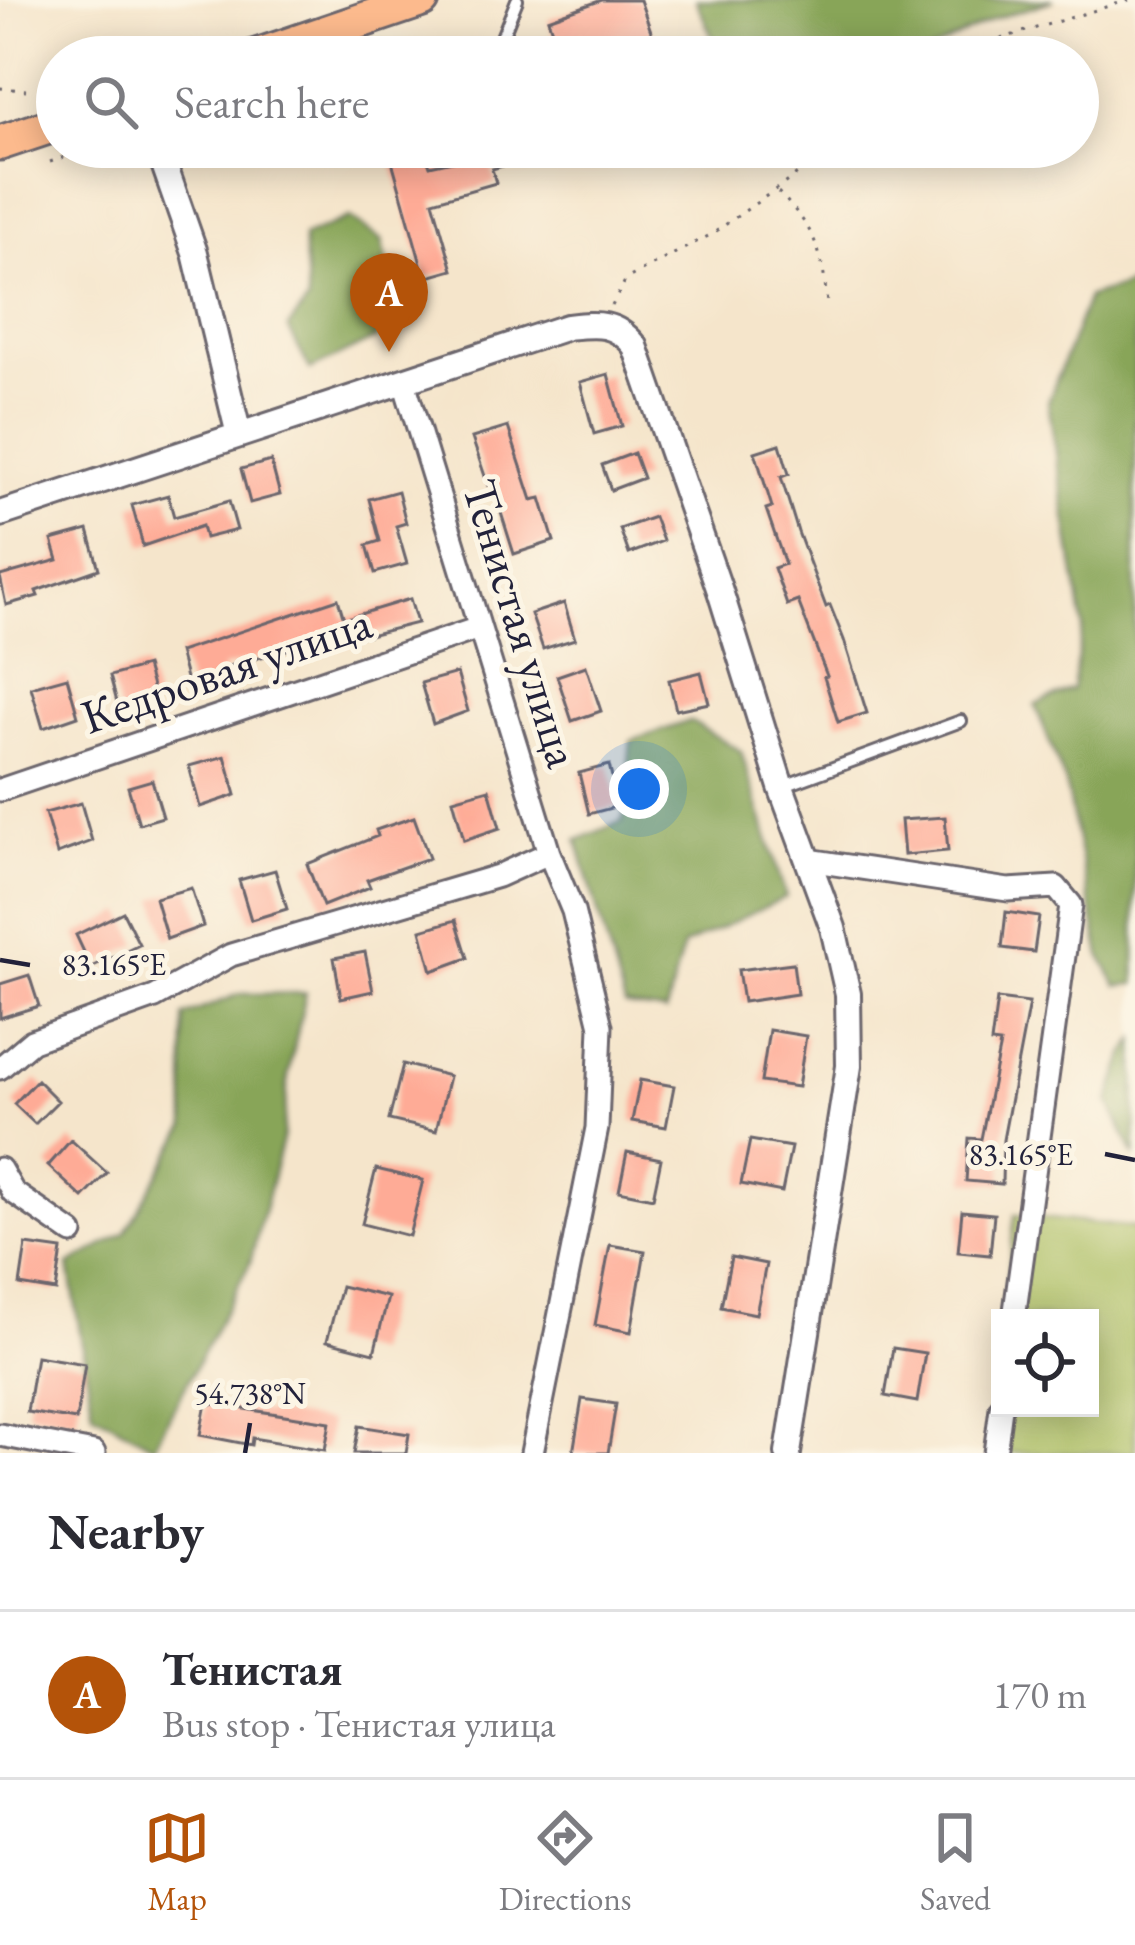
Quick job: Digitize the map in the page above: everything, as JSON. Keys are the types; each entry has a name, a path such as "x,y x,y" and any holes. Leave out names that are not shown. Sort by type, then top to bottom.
{"highway":[{"path":"316,36 422,0"},
{"path":"0,143 36,131"}],"street":[{"path":"165,168 194,253 239,435"},
{"path":"0,514 567,327 603,324 622,331 634,346 720,591 781,788 833,928 848,994 849,1066 788,1453"},
{"name":"Тенистая улица","path":"404,382 549,853 573,911 601,1026 597,1129 532,1453"},
{"name":"Кедровая улица","path":"0,790 479,628"},
{"path":"0,1068 32,1041 155,997 231,956 498,876 549,853"},
{"path":"808,860 1008,890 1056,887 1070,905 1015,1309"},
{"path":"0,1169 13,1192 72,1233"},
{"path":"995,1453 1000,1417"},
{"path":"0,1435 94,1453"}],"lane":[{"path":"503,36 518,0"},
{"path":"781,788 961,721"}],"path":[{"path":"1011,36 1129,0"},
{"path":"0,88 26,90"},
{"path":"603,324 626,279 712,234 807,168"},
{"path":"777,190 814,235 824,258 827,304"}],"green space":[{"path":"696,0 1054,0 994,19 961,36 712,36"},
{"path":"349,218 382,240 398,310 376,338 310,370 288,328 308,301 303,237"},
{"path":"1135,283 1135,984 1117,986 1101,956 1065,782 1035,705 1072,689 1083,627 1048,402 1088,297"},
{"path":"690,721 741,751 786,897 683,946 666,1012 625,1006 577,840 623,821 631,741"},
{"path":"306,993 288,1076 283,1136 250,1263 154,1446 93,1412 69,1265 125,1233 186,1127 184,1016 240,994"},
{"path":"1135,1040 1135,1157 1109,1102"},
{"path":"1015,1215 1135,1228 1135,1453 986,1453 991,1412 991,1417 1099,1417 1099,1309 1003,1309"}],"building":[{"path":"602,0 640,0 653,36 554,36 548,19"},
{"path":"394,168 496,168 492,169 496,183 433,201 453,270 425,278"},
{"path":"608,374 622,426 594,434 580,382"},
{"path":"508,427 532,500 541,498 554,541 514,554 472,438"},
{"path":"780,444 789,474 781,477 798,532 826,607 830,605 844,640 867,713 838,722 827,676 798,601 787,605 774,568 785,564 766,509 772,507 755,452"},
{"path":"634,453 643,478 611,490 602,465"},
{"path":"271,461 280,495 250,503 241,469"},
{"path":"398,491 406,523 396,526 407,564 375,573 367,545 380,541 369,499"},
{"path":"168,495 174,517 229,501 237,530 205,538 202,526 143,546 132,505"},
{"path":"654,517 663,541 629,554 620,529"},
{"path":"88,530 99,569 6,605 0,576 58,560 52,540"},
{"path":"338,599 344,619 410,599 417,623 314,649 312,643 222,668 226,680 190,693 179,652"},
{"path":"564,603 575,639 543,649 531,614"},
{"path":"146,666 157,704 121,717 110,676"},
{"path":"586,666 601,711 572,721 557,676"},
{"path":"701,672 709,703 676,710 669,680"},
{"path":"457,673 468,711 433,724 421,683"},
{"path":"67,677 78,716 43,728 31,687"},
{"path":"225,756 236,795 200,807 189,766"},
{"path":"609,765 619,806 589,814 579,773"},
{"path":"152,780 163,817 139,824 128,787"},
{"path":"489,789 500,828 464,840 453,799"},
{"path":"81,803 92,841 57,854 45,813"},
{"path":"414,817 429,858 367,880 370,887 323,906 307,864"},
{"path":"945,817 948,851 904,855 901,820"},
{"path":"275,870 287,909 251,920 239,880"},
{"path":"191,888 203,926 167,939 155,898"},
{"path":"123,912 139,944 91,967 76,935"},
{"path":"1006,912 1039,917 1034,952 1002,948"},
{"path":"456,920 468,958 432,971 421,930"},
{"path":"365,952 373,991 341,998 334,958"},
{"path":"793,963 797,994 743,1002 738,970"},
{"path":"29,975 39,1006 0,1018 0,984"},
{"path":"997,999 1029,1003 1003,1140 1002,1184 966,1181 969,1138 981,1139 1000,1044 991,1043"},
{"path":"769,1030 806,1036 798,1087 761,1082"},
{"path":"403,1064 449,1076 436,1131 389,1120"},
{"path":"37,1080 58,1101 35,1124 14,1104"},
{"path":"640,1080 674,1086 666,1127 632,1121"},
{"path":"71,1140 107,1173 83,1198 48,1166"},
{"path":"750,1140 791,1147 782,1192 741,1184"},
{"path":"627,1152 661,1159 653,1198 619,1191"},
{"path":"376,1169 423,1180 409,1236 362,1224"},
{"path":"962,1211 994,1214 990,1255 958,1252"},
{"path":"26,1245 62,1250 56,1291 20,1285"},
{"path":"610,1245 645,1251 631,1332 595,1325"},
{"path":"731,1257 766,1264 756,1314 721,1307"},
{"path":"341,1286 388,1297 374,1353 327,1341"},
{"path":"893,1348 925,1353 917,1402 885,1396"},
{"path":"36,1356 85,1364 76,1420 27,1412"},
{"path":"582,1399 616,1404 608,1453 573,1453"},
{"path":"206,1403 330,1422 325,1450 252,1438 251,1445 200,1435"},
{"path":"359,1426 409,1434 406,1453 354,1453"}],"place":[{"name":"Тенистая","path":"389,352"}]}
